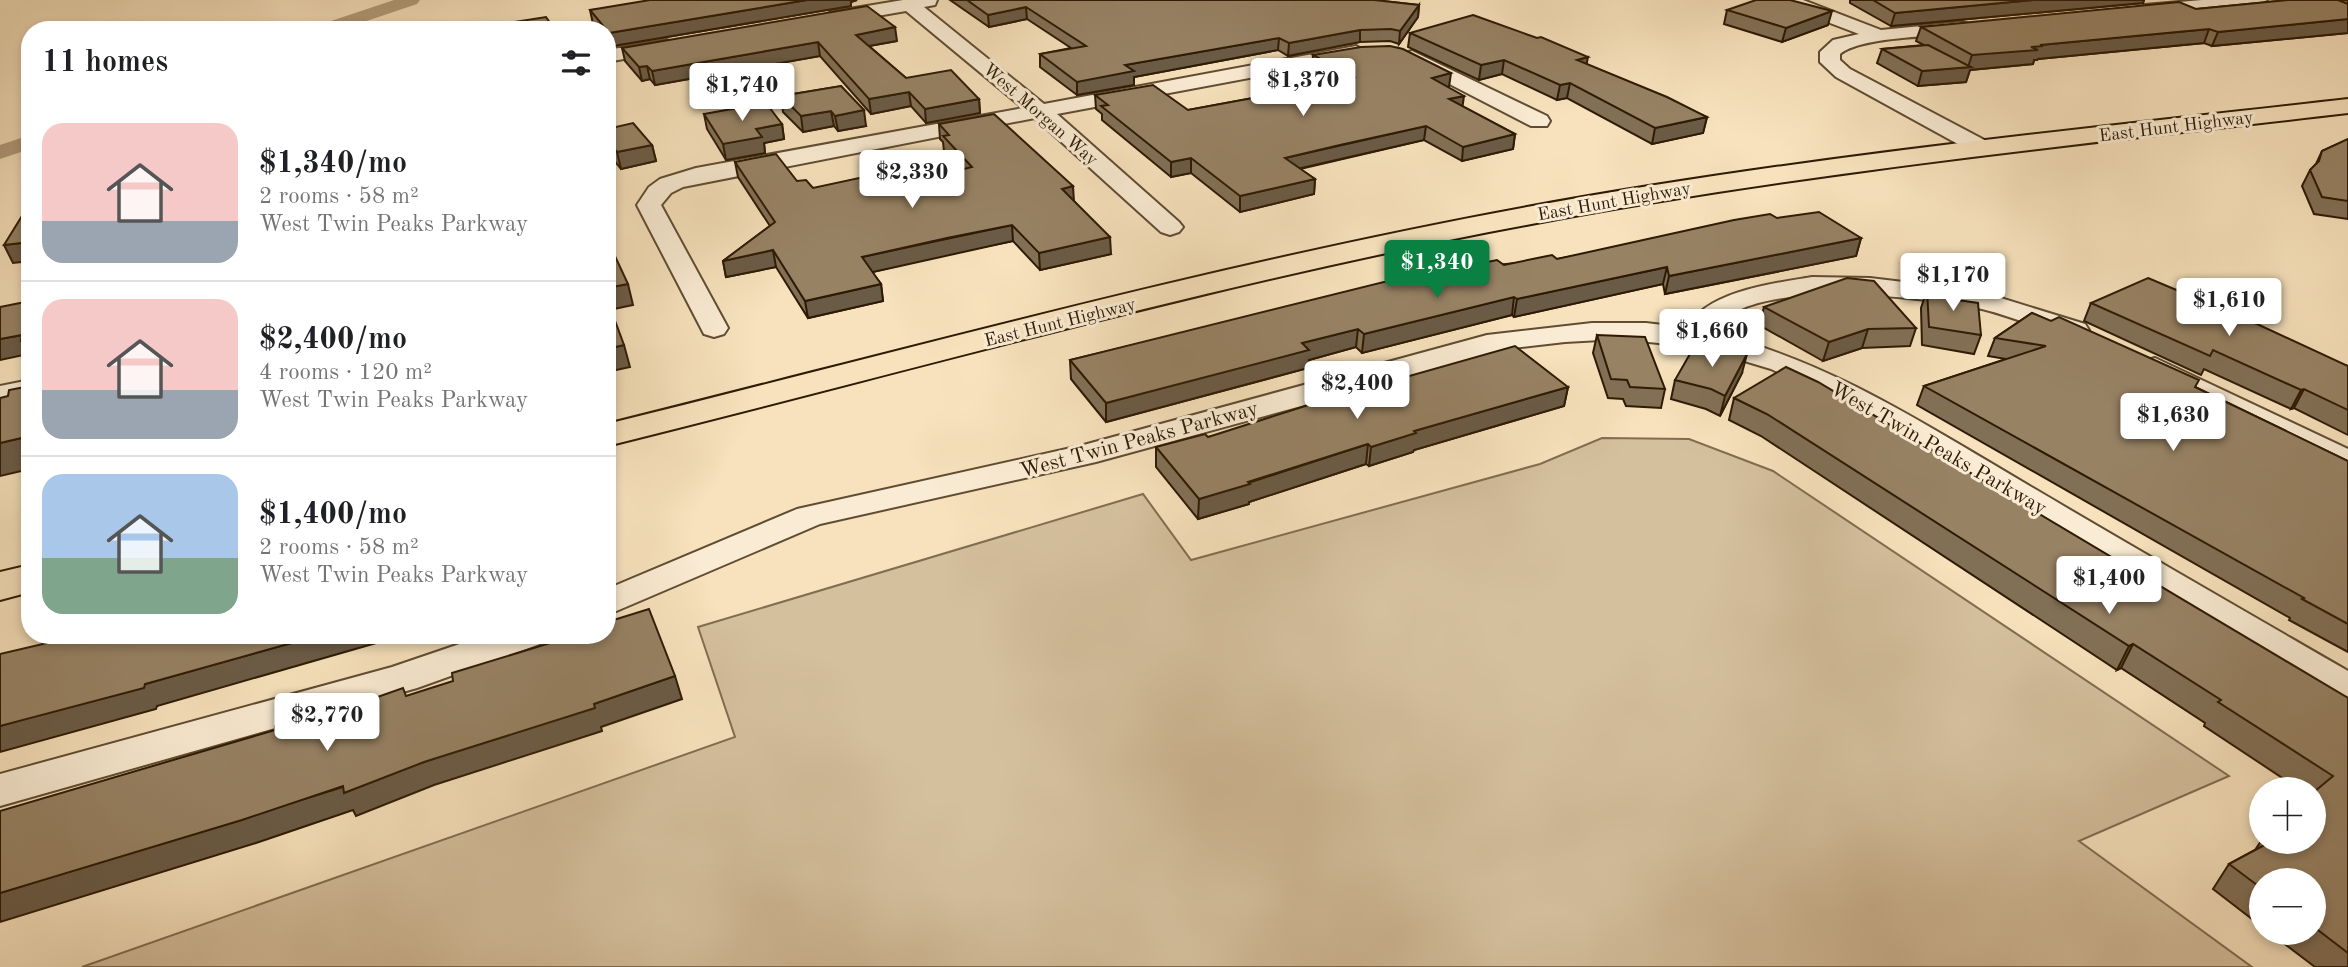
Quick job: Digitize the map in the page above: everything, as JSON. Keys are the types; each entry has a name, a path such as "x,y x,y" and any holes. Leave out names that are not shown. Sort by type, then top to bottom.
{"main road":[{"name":"East Hunt Highway","path":"616,433 1169,295 1411,239 1590,205 1734,181 2348,106"},
{"path":"0,586 21,580"}],"street":[{"path":"813,21 937,0"},
{"path":"1786,0 1843,20 1878,36"},
{"path":"2122,13 2258,0"},
{"name":"West Morgan Way","path":"910,5 1040,111 1170,227"},
{"path":"1984,149 1843,73 1830,62 1830,52 1840,44 1878,36 1987,26"},
{"path":"616,54 690,42"},
{"path":"714,328 649,205 656,192 665,184 696,175 1360,51 1385,50 1410,56 1539,121"},
{"path":"1698,338 1705,322 1729,306 1762,294 1812,285 1870,286 1978,299 2038,316 2098,340"},
{"name":"West Twin Peaks Parkway","path":"616,599 809,516 1084,456 1487,344 1537,334 1634,332 1698,338 1759,356 1861,399 2348,690"},
{"path":"2135,358 2348,461"},
{"path":"0,395 21,391"},
{"path":"0,790 403,678 501,644"}],"shaded area":[{"path":"1602,438 1689,439 1773,471 2229,776 2079,841 2252,967 82,967 735,737 698,627 1143,494 1191,560 1540,464"}],"building":[{"path":"650,0 807,0 616,32 616,21 599,21 590,10"},
{"path":"967,0 1374,0 1419,5 1400,31 1360,30 1289,43 1279,38 1125,65 1134,71 1077,82 1040,54 1086,46 1026,7 988,15"},
{"path":"1756,0 1790,0 1832,11 1786,28 1727,10"},
{"path":"1873,0 2033,0 1895,13"},
{"path":"2289,0 2338,0 2348,4 2348,19 2040,45 2043,46 2031,47 2038,50 1972,55 1921,27 2179,2 2196,9"},
{"path":"867,6 895,27 856,35 906,78 951,70 979,99 925,109 909,92 869,99 818,42 652,71 647,66 639,67 622,48"},
{"path":"1473,15 1537,38 1541,37 1588,57 1577,60 1667,97 1707,117 1655,128 1570,83 1560,85 1504,60 1481,65 1410,33"},
{"path":"546,17 549,21 521,21"},
{"path":"1928,45 1971,67 1922,71 1882,49"},
{"path":"1390,46 1403,49 1451,73 1432,78 1464,96 1449,99 1515,134 1463,147 1426,126 1340,145 1285,158 1315,179 1240,196 1191,158 1171,162 1101,106 1108,105 1095,95 1153,85 1188,110 1354,77 1313,55 1361,47"},
{"path":"841,86 864,110 835,116 831,111 801,116 781,96"},
{"path":"766,103 782,124 756,129 762,137 723,144 704,114"},
{"path":"994,114 1073,186 1062,189 1110,237 1039,253 1012,225 947,238 862,257 881,284 805,301 773,250 723,261 775,222 735,162 776,154 797,181 806,180 813,188 873,175 885,189 972,167 943,136 949,135 939,124"},
{"path":"633,123 652,145 617,152 616,127"},
{"path":"2348,139 2348,201 2322,197 2310,170 2319,161 2322,151"},
{"path":"1819,212 1861,238 1669,276 1667,267 1517,299 1514,297 1364,334 1358,329 1302,343 1309,350 1106,403 1070,360 1444,267 1447,270 1497,260 1504,265 1552,255 1557,259 1734,220 1770,214 1777,218"},
{"path":"21,218 21,243 4,245"},
{"path":"616,258 628,284 616,286"},
{"path":"1847,278 1874,281 1916,328 1868,329 1829,342 1764,307"},
{"path":"2148,278 2348,366 2348,410 2213,350 2210,356 2091,303"},
{"path":"1927,290 1957,294 1957,300 1978,303 1981,335 1929,327"},
{"path":"21,303 21,335 0,339 0,307"},
{"path":"2032,313 2051,321 2059,317 2199,380 2195,387 2348,461 2348,624 1924,386 2046,346 1995,338"},
{"path":"616,323 624,345 616,347"},
{"path":"1597,335 1645,337 1665,389 1630,387 1627,380 1611,379"},
{"path":"1515,346 1568,387 1414,431 1416,433 1371,447 1368,444 1199,499 1156,447 1205,434 1208,437 1321,401"},
{"path":"1694,347 1714,352 1717,347 1747,354 1725,396 1711,389 1675,380"},
{"path":"1786,367 1818,382 2348,698 2348,953 2326,936 2326,868 2249,868 2249,879 2229,864 2249,853 2326,854 2326,782 2333,776 2133,644 2129,646 1767,414 1734,398"},
{"path":"21,388 21,438 0,443 0,398 8,396 9,390"},
{"path":"649,609 675,676 594,704 595,708 424,762 344,793 343,786 242,820 0,893 0,811 275,730 275,726 317,713 318,718 403,688 406,696 453,681 452,673 547,644 616,644 616,619"},
{"path":"43,644 288,644 145,684 144,688 0,726 0,654"}],"waterway":[{"path":"349,21 411,0"},
{"path":"0,153 21,145"}]}
